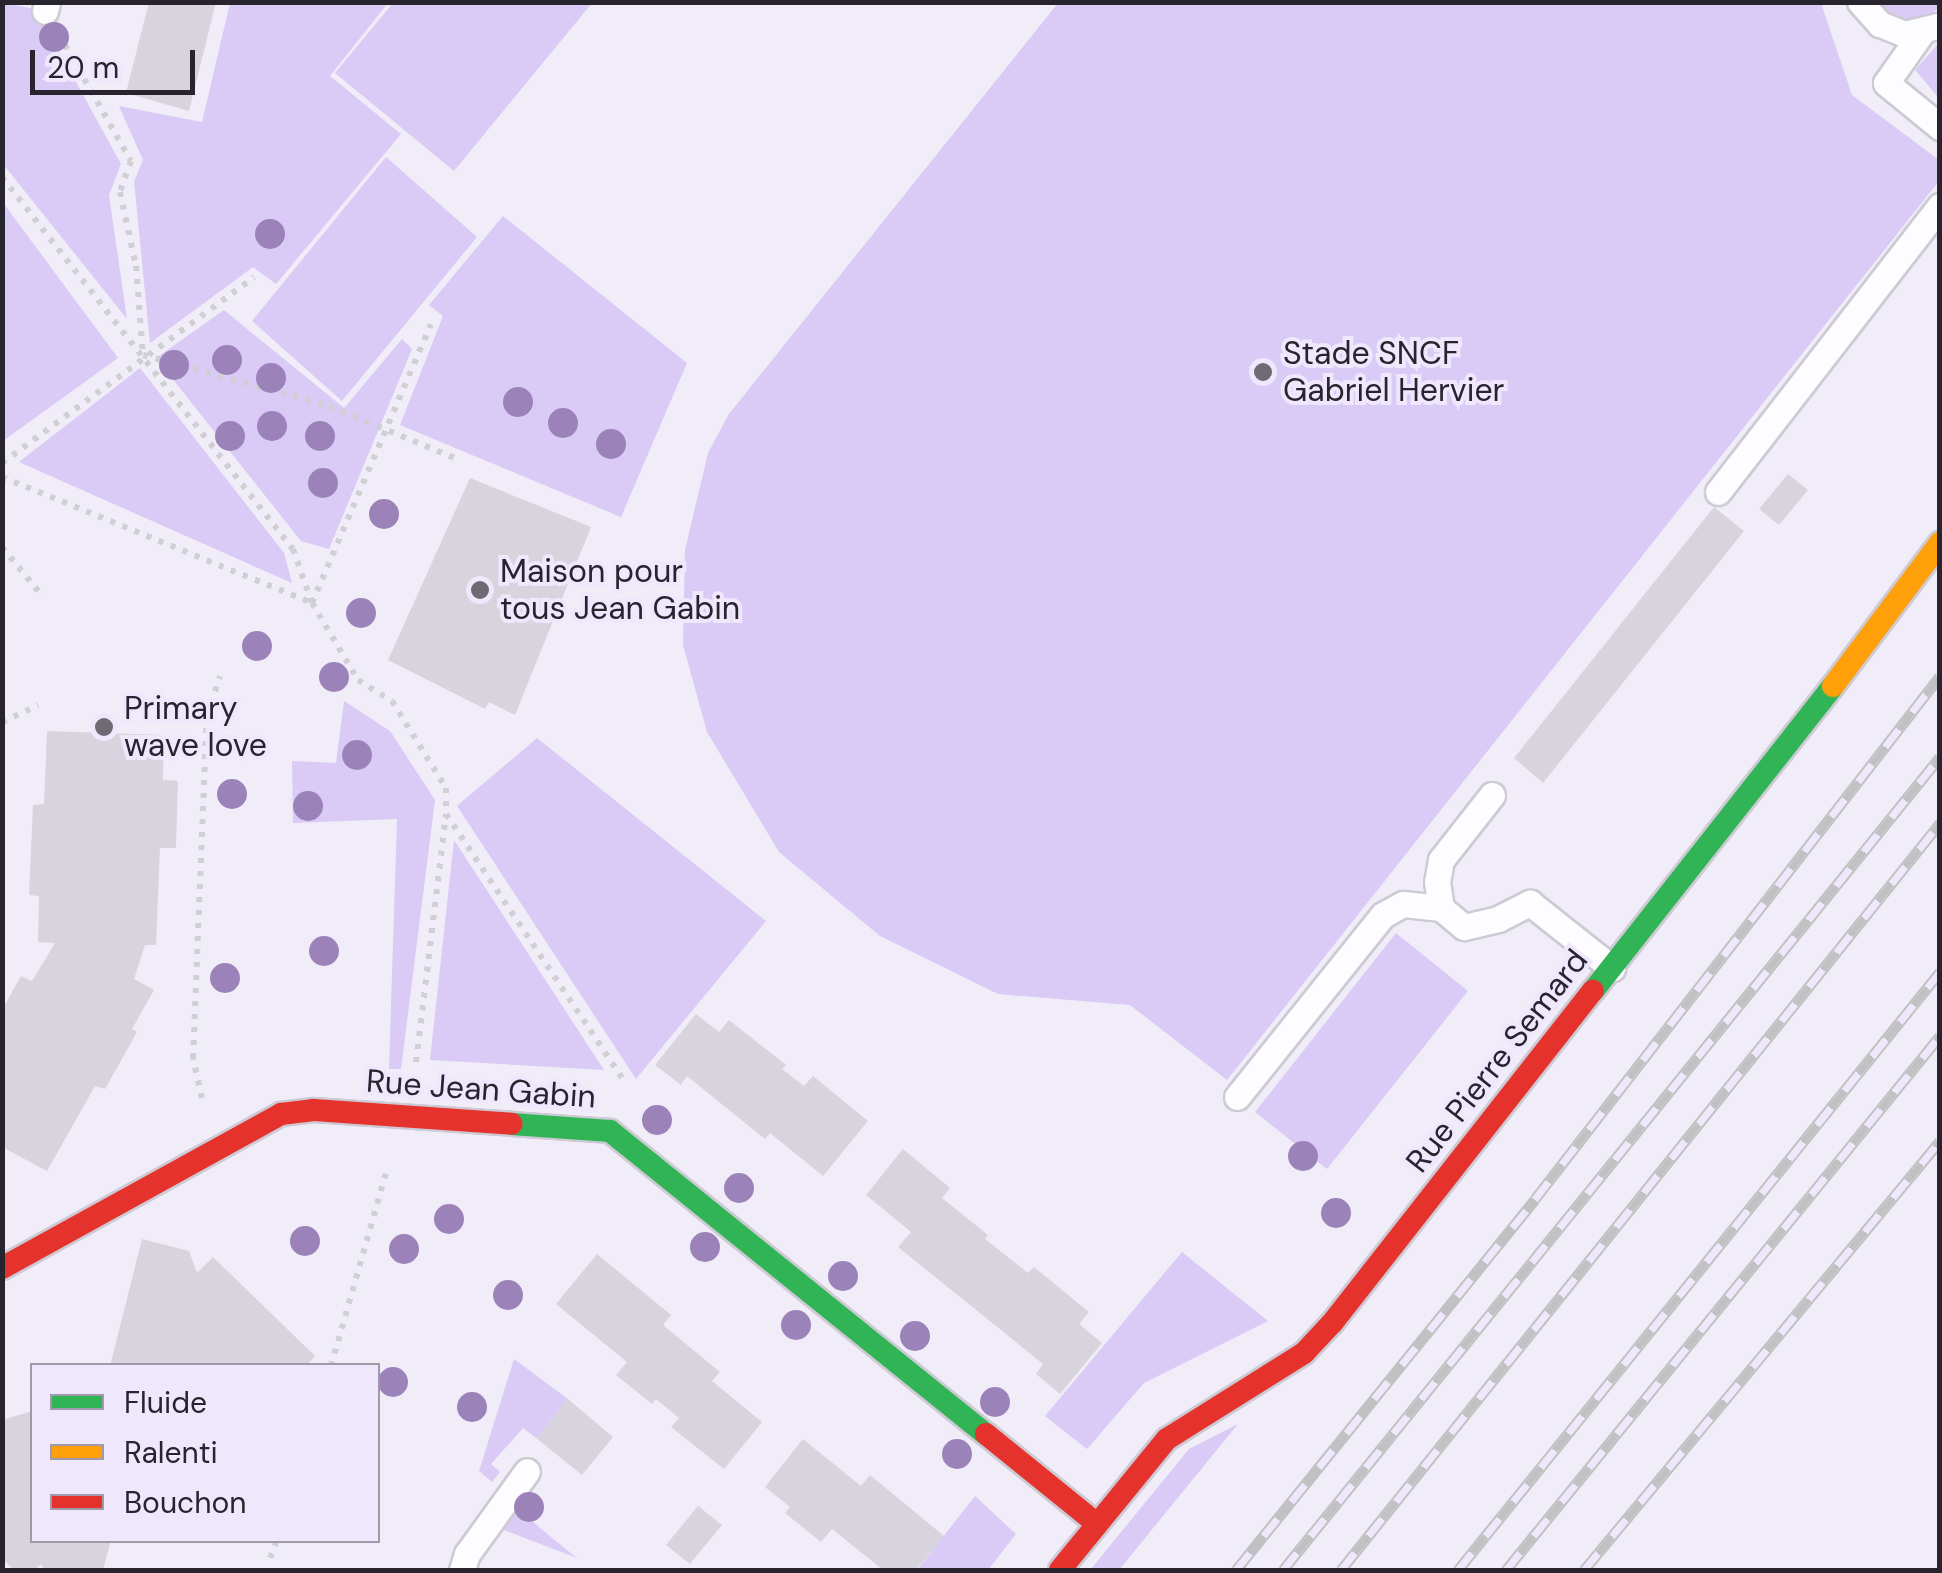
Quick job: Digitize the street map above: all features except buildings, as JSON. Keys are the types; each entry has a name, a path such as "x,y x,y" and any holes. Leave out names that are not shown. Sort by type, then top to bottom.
{"street":[{"name":"Rue Pierre Semard","path":"1060,1570 1167,1439 1304,1353 1333,1322 1904,596 1940,543"},
{"name":"Rue Jean Gabin","path":"2,1268 281,1114 314,1110 610,1130 1097,1524"}],"lane":[{"path":"1860,2 1880,24 1905,34 1931,29"},
{"path":"1931,29 1886,83 1940,127"},
{"path":"1718,492 1940,206"},
{"path":"1441,908 1437,882 1442,860 1492,794"},
{"path":"1237,1097 1383,915 1403,904 1441,908 1464,928 1530,903 1612,968"},
{"path":"462,1570 468,1554 527,1471"}],"path":[{"path":"46,7 131,162 120,192 136,266 143,355"},
{"path":"2,176 294,549 312,603 358,680 392,701 446,788 416,1064"},
{"path":"2,463 254,276"},
{"path":"312,603 431,324"},
{"path":"143,355 329,406 457,460"},
{"path":"2,477 312,603"},
{"path":"2,547 42,597"},
{"path":"206,1114 193,1058 207,716 220,676"},
{"path":"2,722 38,706"},
{"path":"446,814 625,1082"},
{"path":"331,1363 394,1154"},
{"path":"270,1558 276,1543"}],"shaded area":[{"path":"393,2 592,3 454,171 335,73"},
{"path":"2,3 36,9 121,164 109,195 127,319 3,164"},
{"path":"230,3 388,3 330,76 401,134 276,284 253,267 150,343 134,181 143,160 119,106 202,122"},
{"path":"1058,3 1821,3 1852,95 1939,160 1939,181 1227,1080 1130,1005 998,994 880,936 779,852 707,732 683,645 685,550 708,453 729,414"},
{"path":"1870,3 1939,3 1939,8 1916,24 1884,17"},
{"path":"1939,43 1939,98 1915,70"},
{"path":"386,157 477,237 342,401 252,321"},
{"path":"2,206 118,358 3,441"},
{"path":"503,216 687,363 621,517 400,425 443,316 429,305"},
{"path":"224,310 344,408 402,339 412,349 329,549 301,541 156,358"},
{"path":"140,368 284,553 292,583 19,462"},
{"path":"344,701 390,731 435,800 401,1069 389,1069 397,819 293,823 292,761 336,763"},
{"path":"537,738 766,921 636,1079 457,806"},
{"path":"454,840 604,1070 430,1060"},
{"path":"1396,933 1468,991 1327,1169 1255,1112"},
{"path":"1182,1252 1268,1321 1144,1383 1087,1449 1045,1416"},
{"path":"514,1359 568,1399 536,1438 523,1428 491,1464 500,1472 492,1482 479,1471"},
{"path":"1238,1424 1119,1570 1090,1570 1189,1449"},
{"path":"975,1496 1016,1534 988,1570 917,1570"},
{"path":"513,1504 540,1528 577,1558 496,1527"}],"railway":[{"path":"1236,1570 1535,1199 1940,676"},
{"path":"1283,1570 1940,757"},
{"path":"1341,1570 1940,823"},
{"path":"1458,1570 1940,972"},
{"path":"1506,1570 1940,1036"},
{"path":"1584,1570 1940,1141"}],"traffic: fast":[{"path":"1593,991 1833,686"},
{"path":"512,1124 610,1131 986,1434"}],"traffic: slow":[{"path":"1833,686 1940,543"}],"traffic: jam":[{"path":"1060,1570 1167,1439 1304,1353 1333,1322 1593,991"},
{"path":"2,1268 281,1114 314,1110 512,1124"},
{"path":"986,1434 1097,1524"}],"place":[{"name":"Stade SNCF Gabriel Hervier","path":"1263,372"},
{"name":"Maison pour tous Jean Gabin","path":"480,590"},
{"name":"Primary wave love","path":"104,727"}]}
